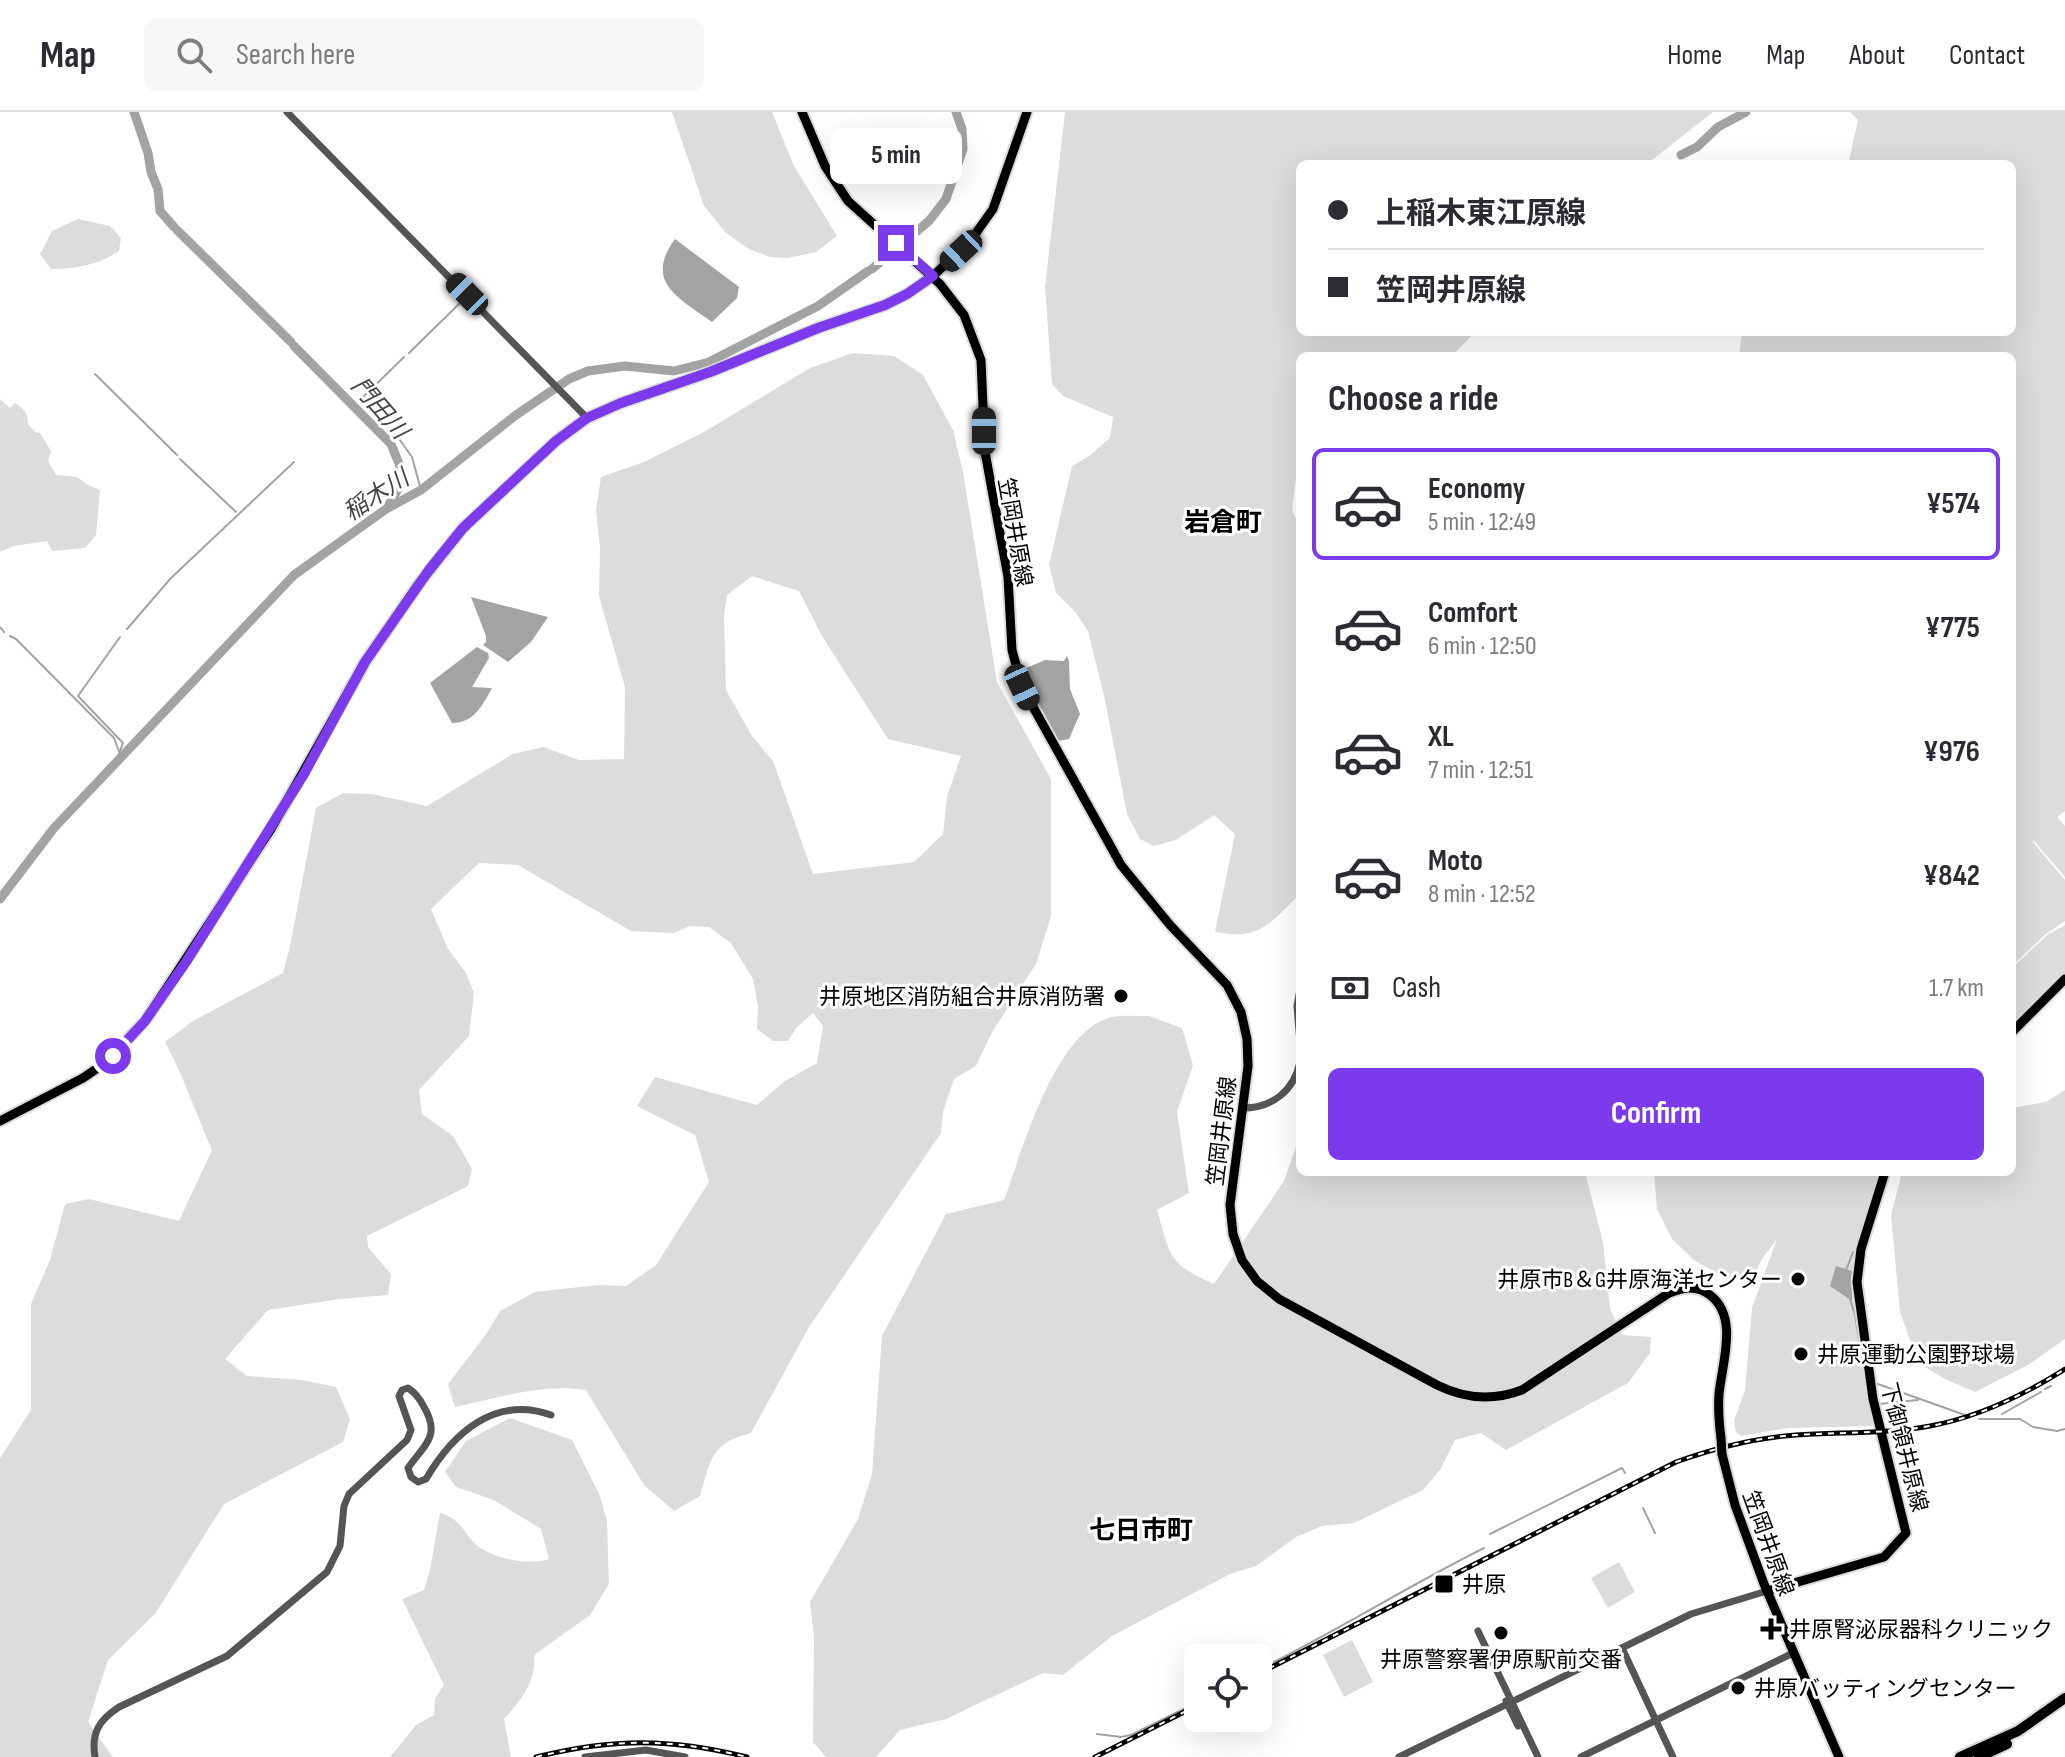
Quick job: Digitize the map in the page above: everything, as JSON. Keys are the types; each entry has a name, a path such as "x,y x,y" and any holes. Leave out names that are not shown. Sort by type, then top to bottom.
{"highway":[{"path":"1960,1757 2018,1731 2065,1698"},
{"path":"1979,1757 2019,1736 2065,1705"}],"main road":[{"name":"笠岡井原線","path":"802,112 837,187 858,212 933,276 964,315 981,360 985,452 1008,577 1012,650 1022,687 1121,865 1235,998 1245,1026 1248,1054 1231,1195 1233,1234 1242,1260 1266,1290 1279,1299 1449,1391 1487,1397 1509,1394 1536,1383 1669,1293 1687,1287 1697,1288 1713,1297 1724,1314 1726,1337 1719,1399 1721,1438 1734,1501 1767,1591 1839,1757"},
{"path":"0,1121 83,1078 105,1063 145,1021 271,829 365,662 425,575 463,528 556,441 587,418 885,305 933,276 971,240 993,209 1027,112"},
{"path":"2016,1028 2065,979"},
{"name":"下御領井原線","path":"1767,1591 1884,1557 1906,1533 1873,1399 1857,1282 1861,1249 1884,1176"}],"street":[{"path":"287,112 587,418"},
{"path":"1243,1108 1262,1107 1284,1093 1296,1077"},
{"path":"95,1757 95,1731 105,1716 227,1656 327,1572 340,1546 344,1506 349,1494 407,1440 411,1430 399,1396 398,1381"},
{"path":"399,1396 402,1390 411,1389 433,1422 433,1432 408,1468 411,1477 418,1482 426,1479 441,1453 465,1431 498,1412 522,1408 551,1415"},
{"path":"1399,1757 1703,1610 1767,1591"},
{"path":"1476,1632 1535,1757"},
{"path":"1622,1648 1673,1757"},
{"path":"1581,1757 1793,1653"},
{"path":"585,1757 646,1750 685,1757"}],"shaded area":[{"path":"672,112 772,112 794,166 837,236 816,252 788,258 770,257 749,249 726,233 704,206"},
{"path":"1065,112 1713,112 1652,160 1296,160 1296,336 1471,336 1456,352 1296,352 1296,478 1292,510 1296,518 1296,898 1272,921 1254,932 1215,932 1235,834 1214,815 1176,840 1154,846 1140,839 1127,814 1088,631 1076,613 1056,593 1049,565 1072,466 1110,438 1113,417 1063,396 1052,384 1045,287"},
{"path":"1850,112 2065,112 2065,811 2057,817 2065,826 2065,877 2033,842 2065,880 2065,921 2016,962 2016,352 1740,352 1742,336 2016,336 2016,160 1849,160 1858,120"},
{"path":"78,219 110,226 121,238 119,251 86,265 51,269 40,254 52,231"},
{"path":"675,239 739,287 737,298 712,322 678,297 664,278 666,254"},
{"path":"853,353 894,356 923,375 953,430 963,472 997,682 1051,779 1051,916 1036,964 991,1034 976,1066 954,1079 943,1112 941,1133 809,1327 751,1433 720,1448 710,1462 700,1496 674,1511 644,1485 586,1390 537,1390 455,1407 448,1384 500,1311 535,1292 598,1285 626,1286 656,1265 709,1182 695,1135 637,1106 655,1077 757,1105 785,1081 817,1063 823,1026 813,1013 797,1027 788,1041 773,1041 757,1029 758,1006 753,979 731,943 709,927 690,926 674,933 631,931 518,865 479,863 431,909 448,949 466,973 474,993 469,1036 419,1090 422,1114 453,1136 472,1169 468,1186 367,1236 368,1247 391,1274 388,1295 268,1310 225,1359 247,1376 302,1380 336,1387 350,1419 343,1442 224,1504 155,1614 108,1660 88,1722 113,1757 0,1757 0,1458 31,1410 31,1304 50,1260 65,1204 89,1199 179,1221 212,1150 165,1042 193,1021 283,973 316,808 343,793 372,794 427,806 513,754 543,747 579,760 624,759 625,687 599,596 600,548 596,510 601,477 644,462 704,432 810,368","holes":["752,576 799,591 822,636 888,739 961,756 947,797 943,834 914,862 813,874 773,761 752,736 726,690 724,615 727,595"]},
{"path":"0,399 10,408 15,403 25,412 28,424 40,433 51,451 48,461 56,475 77,477 100,490 96,535 85,548 52,551 47,541 14,546 0,552"},
{"path":"471,597 548,617 531,642 508,662 483,645 486,636"},
{"path":"477,647 488,653 489,658 472,687 492,688 472,717 452,723 430,683"},
{"path":"1067,656 1070,689 1080,714 1069,739 1058,741 1022,670 1045,660 1064,661"},
{"path":"2065,925 2065,975 2016,1025 2016,964 2047,935"},
{"path":"1149,1016 1182,1028 1193,1065 1177,1112 1189,1193 1157,1210 1173,1257 1187,1270 1214,1284 1284,1181 1296,1146 1296,1176 1586,1176 1603,1242 1610,1309 1622,1335 1651,1337 1650,1353 1628,1383 1506,1450 1481,1433 1455,1440 1440,1470 1423,1490 1354,1523 1322,1526 1296,1537 1256,1566 1230,1574 1112,1636 1063,1675 1043,1673 946,1719 900,1730 876,1757 826,1757 813,1742 814,1636 810,1602 858,1519 872,1474 882,1336 946,1214 1004,1200 1043,1095 1073,1044 1091,1027 1112,1017"},
{"path":"2065,1090 2065,1339 2028,1365 1975,1392 1918,1363 1900,1312 1891,1215 1901,1176 2016,1176 2016,1107 2046,1102"},
{"path":"1654,1176 1880,1176 1859,1240 1852,1274 1872,1426 1788,1428 1741,1436 1736,1432 1734,1421 1745,1390 1752,1308 1777,1239 1752,1280 1727,1279 1694,1260 1672,1239 1657,1209"},
{"path":"1836,1266 1852,1271 1852,1301 1830,1286"},
{"path":"510,1418 572,1440 600,1496 607,1521 609,1584 590,1615 534,1655 533,1673 526,1690 504,1719 511,1757 390,1757 416,1725 434,1715 435,1699 444,1685 402,1599 424,1590 440,1513 455,1520 476,1545 489,1553 524,1561 549,1559 541,1529 494,1500 456,1487 445,1472 466,1441"},
{"path":"1619,1562 1635,1592 1608,1608 1591,1578"},
{"path":"1352,1640 1373,1682 1344,1697 1323,1655"}],"waterway":[{"name":"門田川","path":"134,112 158,189 160,211 174,227"},
{"name":"稲木川","path":"872,269 929,221 946,199 963,149 962,129 956,112"},
{"path":"1681,155 1697,147 1718,127 1746,112"},
{"name":"門田川","path":"177,230 291,342"},
{"name":"稲木川","path":"0,899 54,828 294,575 386,509 421,490 516,415 569,379 588,371 625,366 674,371 709,362 818,306 868,271"},
{"path":"409,353 463,300"},
{"name":"門田川","path":"294,346 391,444 400,466 399,488 386,509"},
{"path":"404,357 359,401 397,436 412,457 421,490"},
{"path":"95,374 177,455"},
{"path":"180,459 236,512"},
{"path":"127,629 171,578 294,462"},
{"path":"0,627 4,632"},
{"path":"10,636 114,738 120,754"},
{"path":"115,764 123,743 78,696 120,637"},
{"path":"1846,1270 1853,1252"},
{"path":"1850,1299 1865,1377"},
{"path":"1875,1383 1965,1415"},
{"path":"2045,1389 2051,1386"},
{"path":"2002,1414 2041,1392"},
{"path":"1879,1404 1918,1400"},
{"path":"1979,1419 2020,1419 2033,1427 2057,1431 2065,1429"},
{"path":"1490,1534 1622,1468 1625,1473"},
{"path":"1643,1508 1655,1533"},
{"path":"1274,1662 1484,1548"},
{"path":"1097,1734 1131,1735 1184,1709"}],"railway":[{"path":"1272,1667 1676,1462 1720,1448 1765,1439 1897,1430 1948,1422 2000,1404 2065,1369"},
{"path":"1095,1757 1184,1712"},
{"path":"536,1757 591,1746 642,1743 692,1746 747,1757"}],"place":[{"name":"井原地区消防組合井原消防署","path":"1121,996"},
{"name":"井原市B＆G井原海洋センター","path":"1798,1279"},
{"name":"井原運動公園野球場","path":"1801,1354"},
{"name":"井原","path":"1444,1584"},
{"name":"井原腎泌尿器科クリニック","path":"1771,1629"},
{"name":"井原警察署伊原駅前交番","path":"1501,1633"},
{"name":"井原バッティングセンター","path":"1738,1688"}],"district":[{"name":"岩倉町","path":"1223,522"},
{"name":"七日市町","path":"1141,1530"}],"route":[{"path":"113,1056 145,1021 186,962 304,774 365,662 429,570 463,528 556,441 587,418 885,305 933,276 896,243"}]}
